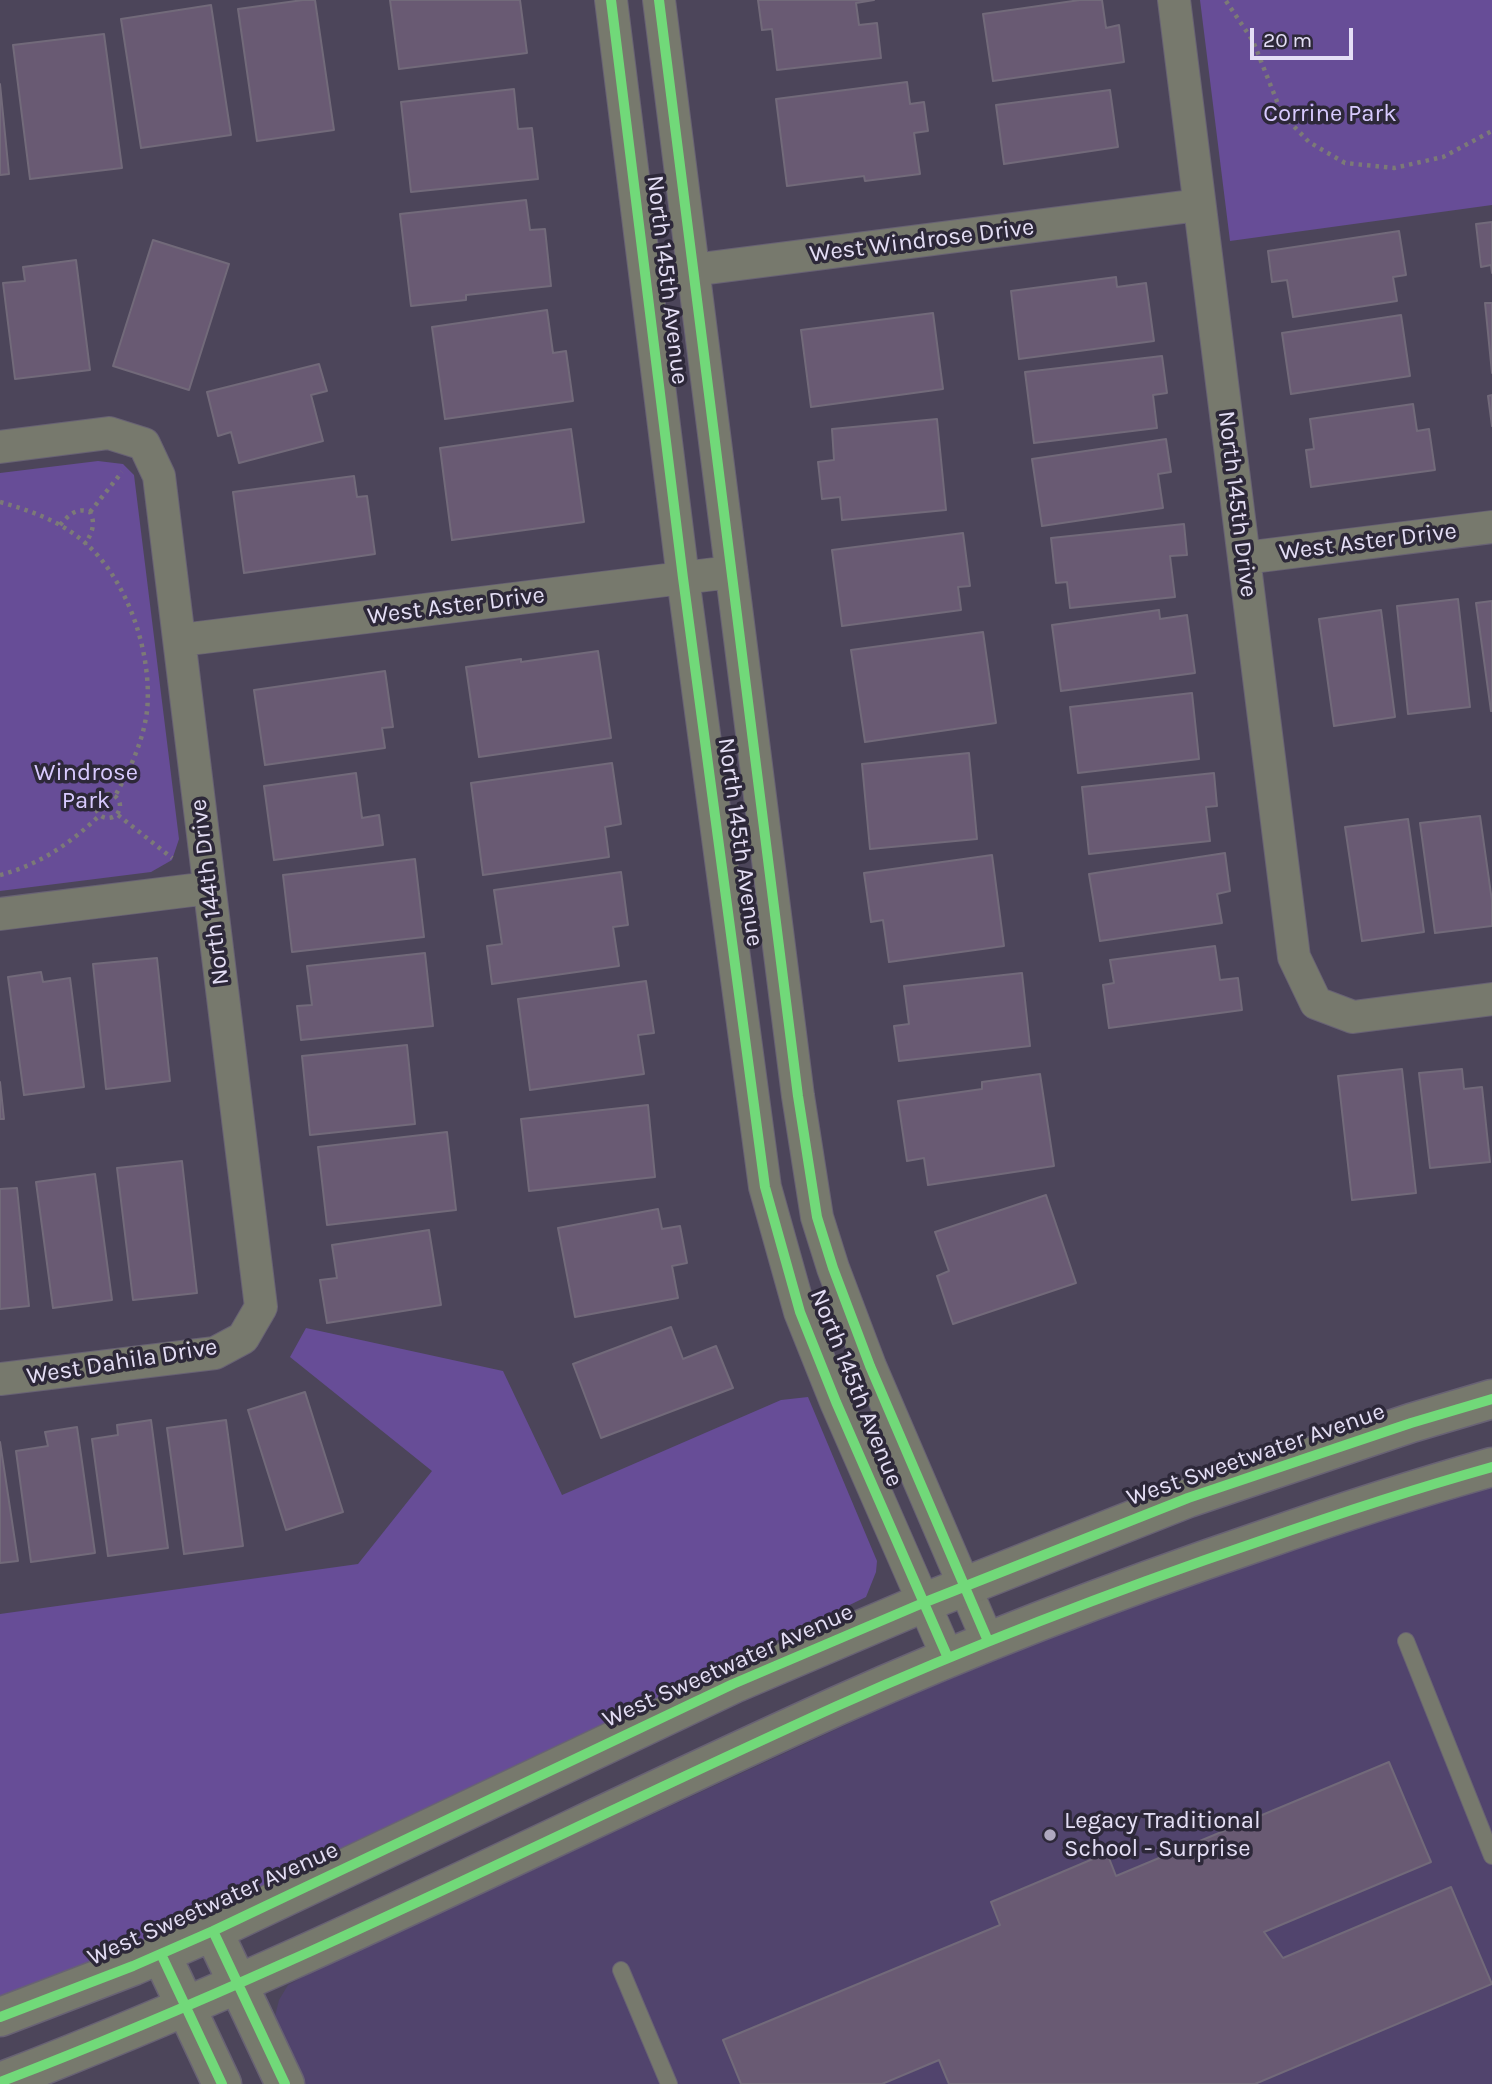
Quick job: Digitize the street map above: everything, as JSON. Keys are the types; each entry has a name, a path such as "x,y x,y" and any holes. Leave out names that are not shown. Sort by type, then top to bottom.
{"street":[{"name":"North 145th Avenue","path":"611,0 683,578 765,1187 800,1312 836,1402 948,1658"},
{"name":"North 145th Avenue","path":"659,0 802,1122 817,1217 870,1366 988,1641"},
{"name":"North 145th Drive","path":"1174,0 1294,957 1316,1003 1353,1017 1492,999"},
{"name":"West Windrose Drive","path":"646,276 1199,205"},
{"path":"0,447 109,433 144,444"},
{"name":"North 144th Drive","path":"144,444 159,476 261,1307 243,1338"},
{"name":"West Aster Drive","path":"1244,558 1492,527"},
{"name":"West Aster Drive","path":"181,640 731,572"},
{"path":"0,914 209,888"},
{"name":"West Dahila Drive","path":"0,1379 215,1353 243,1338"},
{"name":"West Sweetwater Avenue","path":"0,2017 213,1931 733,1684 923,1603 1188,1498 1411,1423 1492,1399"},
{"path":"0,2082 237,1985 716,1762 988,1641 1108,1593 1367,1504 1492,1467"},
{"path":"213,1931 285,2084"},
{"path":"161,1954 222,2084"}],"lane":[{"path":"1406,1641 1492,1856"},
{"path":"621,1970 669,2084"}],"path":[{"path":"1226,1 1253,41 1282,114 1309,142 1345,163 1394,168 1443,157 1492,131"},
{"path":"90,512 144,444"},
{"path":"0,502 33,512 60,525 85,544 112,573 134,618 144,657 147,712 135,759 115,796"},
{"path":"60,525 74,511 90,512 94,520 93,530 85,544"},
{"path":"107,794 115,796 121,807 118,815 111,818 100,815 96,804 100,797 107,794"},
{"path":"0,874 24,869 49,856 100,815"},
{"path":"118,815 163,853 176,860"}],"shaded area":[{"name":"Legacy Traditional School - Surprise","path":"1492,1486 1492,2084 301,2084 274,2020 279,2000 288,1985 312,1972 904,1698 1071,1629 1317,1539"}],"green space":[{"name":"Corrine Park","path":"1200,0 1492,0 1492,205 1230,241"},
{"name":"Windrose Park","path":"98,461 123,464 134,475 179,839 172,860 151,872 0,891 0,473"},
{"path":"306,1328 503,1371 562,1495 781,1400 808,1397 877,1561 876,1572 866,1597 183,1930 0,2004 0,1614 358,1564 432,1471 290,1357"}],"building":[{"path":"315,0 334,130 257,141 238,9"},
{"path":"390,0 520,0 527,53 399,69"},
{"path":"758,0 874,0 856,3 859,25 877,23 881,58 777,70 772,29 762,30"},
{"path":"1080,0 1102,0 1106,28 1119,25 1124,62 993,81 983,14"},
{"path":"211,5 231,135 141,148 121,19"},
{"path":"104,34 122,168 30,179 13,45"},
{"path":"907,82 910,104 924,102 928,131 914,133 920,174 865,181 864,176 787,186 776,99"},
{"path":"0,84 9,174 0,175"},
{"path":"514,89 518,129 532,128 538,179 411,192 401,102"},
{"path":"1110,90 1118,147 1004,164 996,105"},
{"path":"526,200 530,230 545,229 551,286 466,295 466,300 411,306 400,214"},
{"path":"1492,222 1492,273 1491,265 1481,267 1476,224"},
{"path":"1399,231 1406,275 1393,277 1397,301 1293,317 1287,280 1272,282 1268,251"},
{"path":"153,240 229,264 189,390 113,366"},
{"path":"76,260 90,370 15,379 3,283 25,281 23,267"},
{"path":"1116,277 1117,287 1146,283 1154,341 1019,359 1011,291"},
{"path":"1485,303 1492,303 1492,373"},
{"path":"547,310 553,353 566,351 573,401 445,419 432,327"},
{"path":"933,313 943,389 811,407 801,330"},
{"path":"1401,315 1410,376 1291,394 1282,333"},
{"path":"1162,356 1167,393 1153,395 1157,428 1034,443 1025,372"},
{"path":"319,364 327,391 311,395 323,441 239,463 231,432 218,436 207,392"},
{"path":"1492,395 1492,426 1488,396"},
{"path":"1413,404 1417,431 1429,429 1435,470 1311,487 1306,450 1314,449 1310,419"},
{"path":"937,419 946,510 842,520 840,497 822,499 818,462 834,460 832,429"},
{"path":"571,429 584,522 452,540 440,448"},
{"path":"1166,439 1171,472 1158,474 1163,508 1042,526 1032,459"},
{"path":"354,476 357,497 367,496 375,554 244,573 233,492"},
{"path":"1184,524 1187,555 1170,556 1175,597 1070,608 1067,582 1056,583 1051,538"},
{"path":"963,533 970,586 958,587 961,610 842,626 832,550"},
{"path":"1458,599 1470,707 1408,714 1397,606"},
{"path":"1492,601 1492,711 1491,711 1476,603"},
{"path":"1159,610 1160,619 1187,615 1195,673 1061,691 1052,625"},
{"path":"1381,610 1395,717 1334,726 1319,619"},
{"path":"983,632 996,723 865,742 851,650"},
{"path":"598,651 611,738 479,757 466,667"},
{"path":"385,671 393,727 382,728 385,748 265,765 254,690"},
{"path":"1192,693 1199,759 1078,773 1070,707"},
{"path":"969,753 977,839 870,849 862,764"},
{"path":"612,763 621,824 605,827 609,857 483,875 471,783"},
{"path":"356,773 362,818 379,815 383,845 274,860 264,786"},
{"path":"1214,773 1217,806 1206,807 1210,841 1089,854 1082,787"},
{"path":"1480,816 1492,901 1492,926 1435,933 1420,823"},
{"path":"1408,819 1424,932 1362,941 1345,827"},
{"path":"1225,853 1230,891 1217,894 1222,923 1100,941 1089,874"},
{"path":"992,855 1004,946 889,962 883,920 871,922 864,873"},
{"path":"415,859 424,937 292,952 283,875"},
{"path":"621,872 628,925 613,927 619,966 492,984 487,946 502,944 494,890"},
{"path":"1215,946 1220,980 1238,978 1242,1010 1109,1028 1103,985 1114,983 1110,960"},
{"path":"425,953 433,1026 301,1040 297,1006 312,1005 307,966"},
{"path":"157,958 170,1081 106,1089 93,964"},
{"path":"41,972 43,982 70,978 84,1087 24,1095 8,977"},
{"path":"1022,973 1030,1046 899,1061 894,1026 909,1024 904,986"},
{"path":"646,981 654,1033 638,1035 644,1074 530,1090 518,999"},
{"path":"407,1045 415,1124 310,1135 302,1056"},
{"path":"1402,1069 1416,1193 1352,1200 1338,1076"},
{"path":"1462,1069 1464,1089 1482,1087 1490,1162 1430,1168 1419,1073"},
{"path":"1040,1074 1054,1166 928,1185 924,1158 907,1161 898,1101 982,1089 982,1082"},
{"path":"0,1082 4,1119 0,1119"},
{"path":"648,1105 655,1177 529,1191 521,1119"},
{"path":"447,1132 456,1210 327,1225 318,1147"},
{"path":"182,1161 197,1293 133,1300 117,1168"},
{"path":"95,1174 112,1300 53,1308 36,1182"},
{"path":"17,1188 29,1306 0,1309 0,1189"},
{"path":"1046,1195 1076,1283 953,1324 937,1276 949,1271 935,1232"},
{"path":"658,1209 662,1229 680,1226 687,1263 672,1266 678,1298 575,1317 558,1228"},
{"path":"429,1230 441,1305 327,1323 320,1280 337,1278 332,1245"},
{"path":"671,1327 683,1359 716,1346 733,1388 601,1438 573,1364"},
{"path":"305,1392 343,1512 286,1530 248,1410"},
{"path":"151,1420 168,1548 108,1556 92,1439 118,1435 117,1425"},
{"path":"226,1420 243,1546 184,1554 167,1428"},
{"path":"77,1427 95,1553 31,1562 16,1451 48,1446 45,1432"},
{"path":"0,1442 18,1561 0,1563"},
{"path":"1389,1762 1431,1862 1264,1932 1283,1958 1451,1887 1492,1984 1255,2084 949,2084 939,2060 882,2084 741,2084 723,2040 1000,1925 991,1902 1107,1853 1116,1876"}],"cycle path":[{"path":"611,0 683,578 765,1187 800,1312 836,1402 948,1658"},
{"path":"659,0 798,1096 817,1217 870,1366 988,1641"},
{"path":"0,2017 133,1966 213,1931 733,1684 923,1603 1188,1498 1411,1423 1492,1399"},
{"path":"0,2082 212,1995 837,1706 941,1661 1099,1598 1206,1560 1376,1502 1492,1467"},
{"path":"213,1931 285,2084"},
{"path":"161,1954 222,2084"}],"place":[{"name":"Legacy Traditional School - Surprise","path":"1050,1835"}]}
